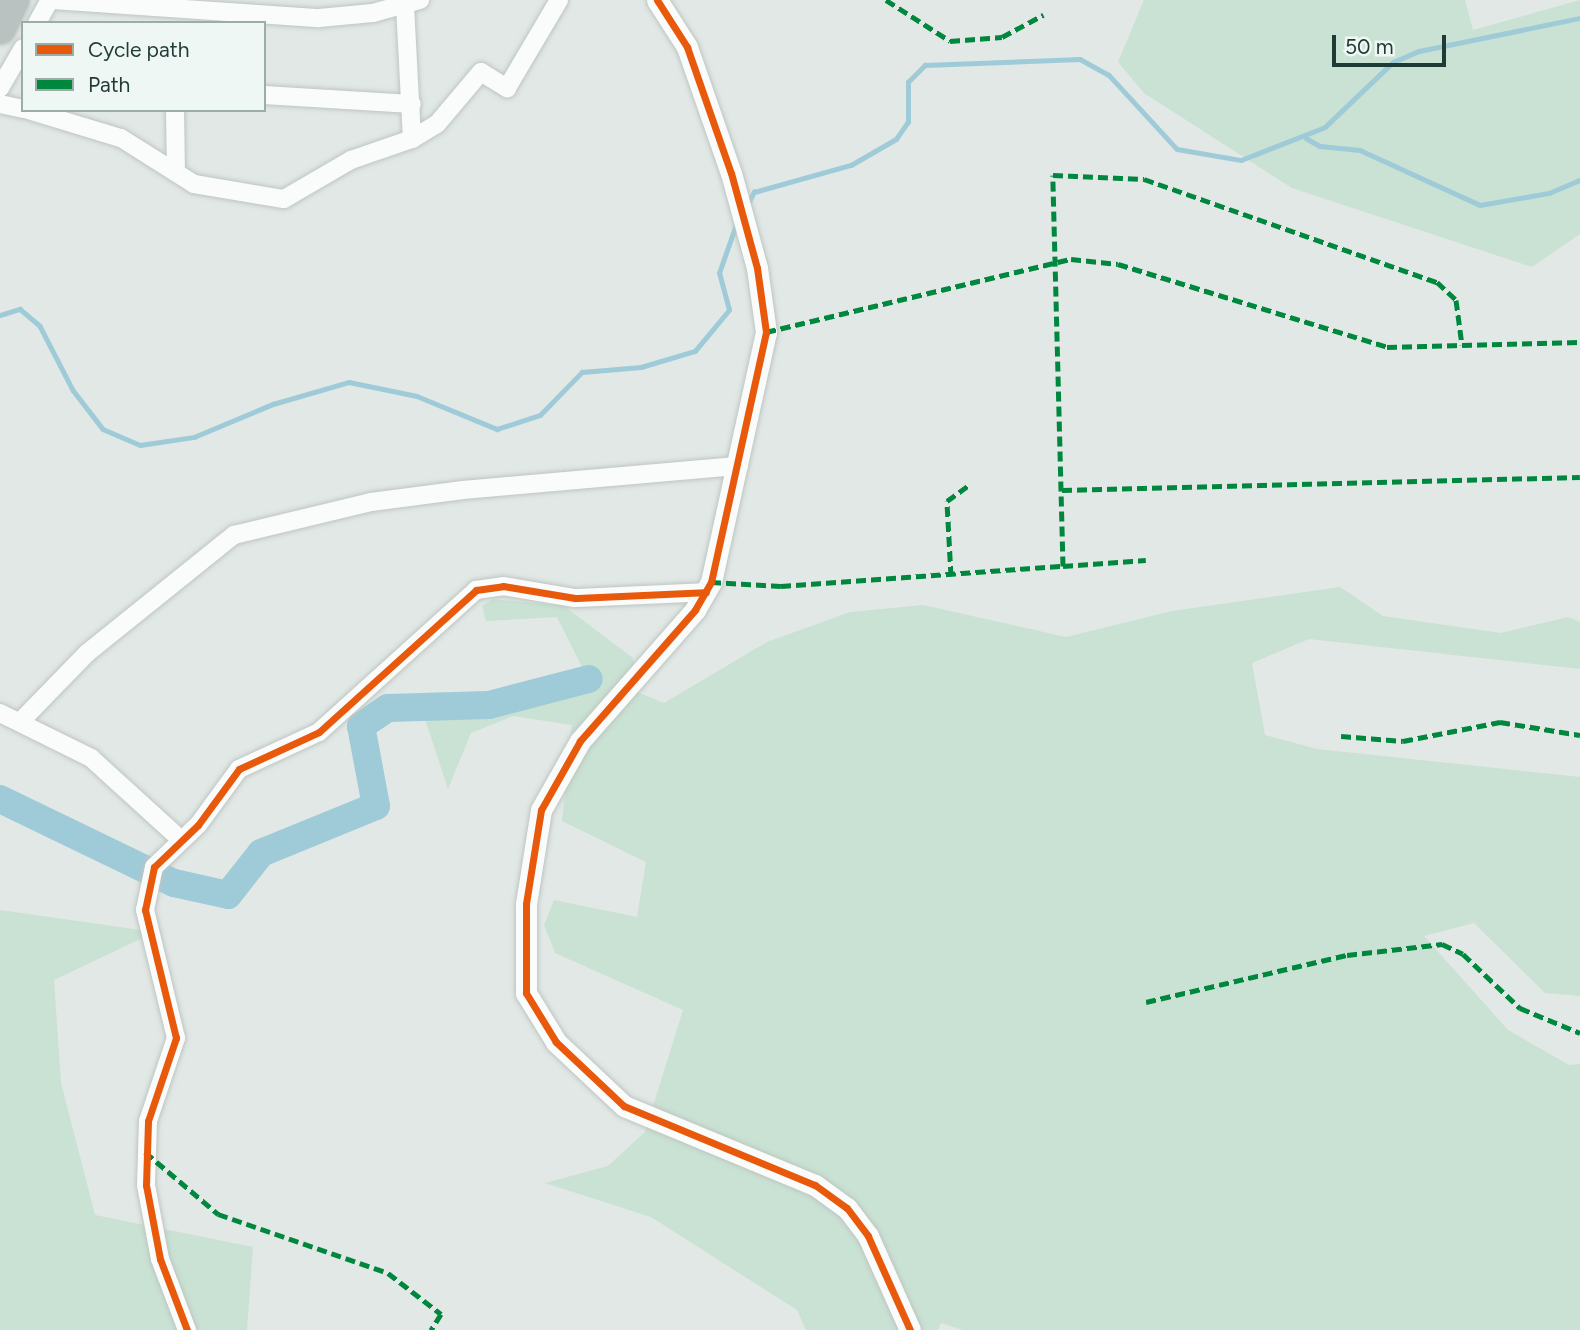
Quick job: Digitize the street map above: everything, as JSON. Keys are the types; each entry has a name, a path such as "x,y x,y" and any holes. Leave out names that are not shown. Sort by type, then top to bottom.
{"highway":[{"path":"0,28 13,0"}],"street":[{"path":"38,21 51,0 174,15 319,18 412,2 412,139"},
{"path":"32,112 121,138 194,184 272,201 295,196 351,160 412,139 437,124 481,72 507,88 558,0"},
{"path":"657,0 697,73 739,198 746,221 766,332 723,545 706,592 554,779 536,831 526,904 526,993 556,1042 624,1106 816,1185 847,1208 868,1236 910,1330"},
{"path":"0,88 21,51"},
{"path":"266,95 412,104"},
{"path":"0,104 21,109"},
{"path":"175,112 176,172"},
{"path":"20,722 87,653 234,535 450,491 739,466"},
{"path":"187,1330 160,1259 144,1154 154,1094 176,1038 145,910 154,867 181,840 239,769 319,732 476,590 503,586 575,598 706,592"},
{"path":"0,713 91,758 181,840"}],"green space":[{"path":"1144,0 1465,0 1473,30 1580,0 1580,234 1532,267 1292,188 1144,93 1118,62"},
{"path":"1340,587 1383,616 1501,633 1568,617 1580,622 1580,669 1309,639 1252,663 1265,735 1317,749 1580,777 1580,996 1545,993 1474,923 1424,936 1508,1030 1569,1065 1580,1064 1580,1330 963,1330 941,1323 938,1330 806,1330 797,1310 651,1217 545,1183 608,1166 645,1132 683,1010 555,953 544,925 554,900 637,917 646,862 562,821 572,725 513,716 471,733 448,789 424,716 492,712 593,689 557,617 486,621 482,606 493,599 564,606 633,658 639,693 664,703 767,642 850,612 923,605 1066,637 1172,611"},
{"path":"0,910 155,932 54,980 61,1083 95,1215 253,1247 247,1330 0,1330"}],"waterway":[{"path":"747,205 754,192 851,165 896,139 908,122 908,82 925,65 1080,59 1109,75 1177,149 1241,160 1325,127 1393,62 1419,51 1580,18"},
{"path":"1306,138 1320,146 1360,150 1480,205 1549,193 1580,180"},
{"path":"0,315 20,309 40,326 73,390 103,429 140,445 194,437 273,404 349,382 417,396 497,429 540,415 582,372 641,367 695,351 729,310 719,273 737,222"},
{"path":"0,799 174,883 228,895 261,853 376,806 361,726 388,708 489,705 589,679"}],"marked path":[{"path":"886,0 950,41 1002,37 1043,15"},
{"path":"711,582 781,586 1063,566 1053,175 1144,179 1437,282 1456,300 1462,345 1580,342"},
{"path":"766,332 1071,259 1118,264 1387,347 1462,345"},
{"path":"1062,490 1580,477"},
{"path":"951,576 947,501 968,486"},
{"path":"1063,566 1146,560"},
{"path":"1341,736 1403,741 1500,722 1580,735"},
{"path":"1146,1002 1347,955 1442,944 1463,954 1520,1008 1580,1033"},
{"path":"145,1152 218,1214 388,1273 441,1314 431,1330"}],"cycle path":[{"path":"657,0 687,47 731,173 757,268 766,332 711,582 695,610 580,741 541,810 526,904 526,993 556,1042 624,1106 815,1185 847,1208 868,1236 910,1330"},
{"path":"187,1330 160,1259 146,1185 148,1121 176,1038 145,910 154,867 198,825 239,769 319,732 476,590 503,586 575,598 706,592"}]}
